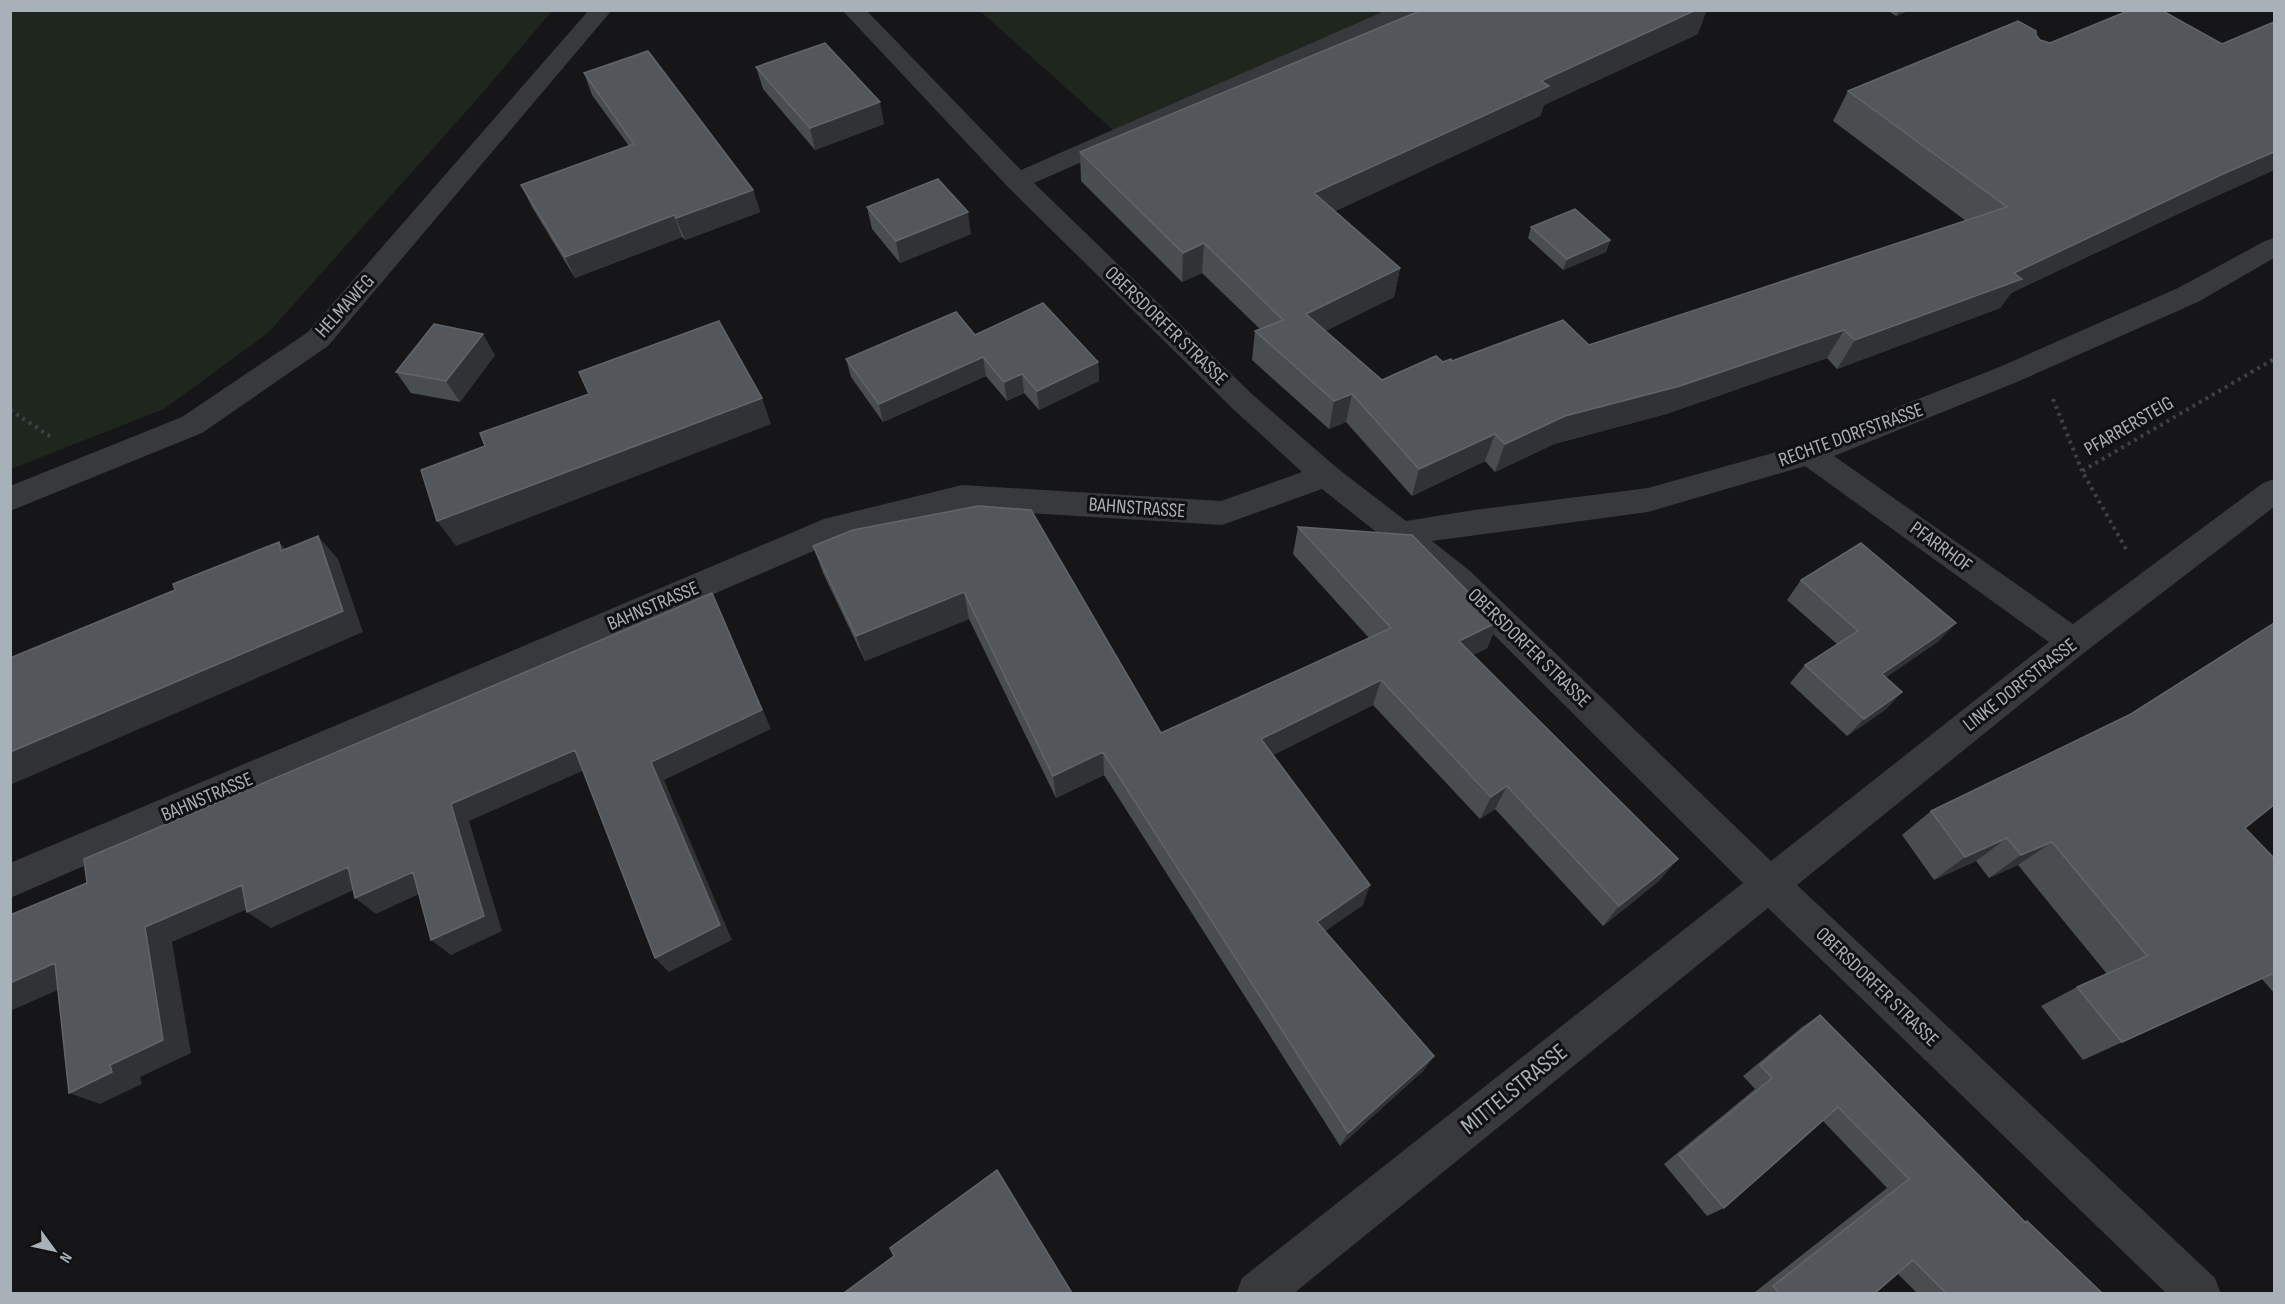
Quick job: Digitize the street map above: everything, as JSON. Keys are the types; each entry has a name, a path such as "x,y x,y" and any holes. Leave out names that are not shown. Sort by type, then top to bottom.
{"street":[{"name":"HELMAWEG","path":"10,499 192,424 318,339 601,10"},
{"name":"OBERSDORFER STRASSE","path":"853,10 1017,181 1243,402 1326,476 1459,580 1769,884 2199,1293"},
{"path":"1017,181 1407,10"},
{"name":"RECHTE DORFSTRASSE","path":"1401,534 1474,522 1648,500 1809,454 2038,361 2188,295 2274,247"},
{"name":"PFARRHOF","path":"1809,454 2073,642"},
{"name":"BAHNSTRASSE","path":"10,881 835,528 962,497 1222,513 1326,476"},
{"name":"LINKE DORFSTRASSE","path":"1769,884 2073,642 2274,491"},
{"name":"MITTELSTRASSE","path":"1258,1293 1769,884"}],"path":[{"name":"PFARRERSTEIG","path":"2147,586 2082,471 2274,359"},
{"path":"2038,361 2082,471"}],"shaded area":[{"path":"11,10 552,11 479,97 268,333 164,409 11,469"},
{"path":"980,11 1420,11 1122,138"}],"building":[{"path":"1422,10 1696,10 1541,81 1549,86 1314,193 1400,268 1306,314 1382,380 1436,356 1443,362 1451,359 1452,361 1563,320 1589,345 2007,207 1848,91 2018,21 2036,31 2040,40 2050,43 2130,10 2161,10 2222,44 2274,22 2274,152 2014,273 2022,279 1855,340 1844,330 1680,386 1565,416 1505,444 1495,434 1419,469 1352,394 1334,401 1255,331 1283,320 1204,243 1183,253 1080,152"},
{"path":"825,43 880,102 810,128 756,67"},
{"path":"648,51 753,190 676,218 674,215 565,257 521,185 634,144 584,73"},
{"path":"938,179 968,212 896,241 867,207"},
{"path":"1575,209 1610,240 1567,259 1531,227"},
{"path":"1043,303 1098,362 1037,391 1022,374 1004,382 983,357 879,404 846,359 956,312 975,335"},
{"path":"719,321 762,398 437,521 421,470 485,446 480,433 589,394 579,372"},
{"path":"434,324 483,334 446,381 396,372"},
{"path":"978,506 1031,510 1161,733 1391,628 1298,527 1412,535 1498,622 1459,641 1678,859 1619,906 1507,786 1491,797 1381,680 1261,739 1370,885 1317,922 1434,1056 1348,1133 1103,752 1053,776 964,592 856,636 813,546 853,530"},
{"path":"318,536 343,611 10,752 10,658 175,590 173,584 279,542 281,551"},
{"path":"1861,543 1956,623 1882,674 1902,692 1864,719 1805,665 1858,631 1801,580"},
{"path":"712,593 762,710 651,762 720,925 655,958 575,750 451,804 484,916 431,940 413,872 355,898 348,867 247,912 242,885 145,927 163,1040 110,1065 112,1072 69,1093 55,963 10,983 10,915 87,883 84,859"},
{"path":"2274,623 2274,805 2245,828 2274,858 2274,973 2122,1042 2077,987 2147,956 2052,842 2021,855 2007,838 1965,857 1931,811 2131,714"},
{"path":"1820,1015 2026,1223 2027,1221 2102,1293 1946,1293 1913,1260 1875,1293 1779,1293 1773,1286 1909,1179 1838,1107 1724,1208 1679,1155 1772,1078 1760,1065"},
{"path":"997,1170 1072,1293 844,1293 894,1256 890,1248"}]}
